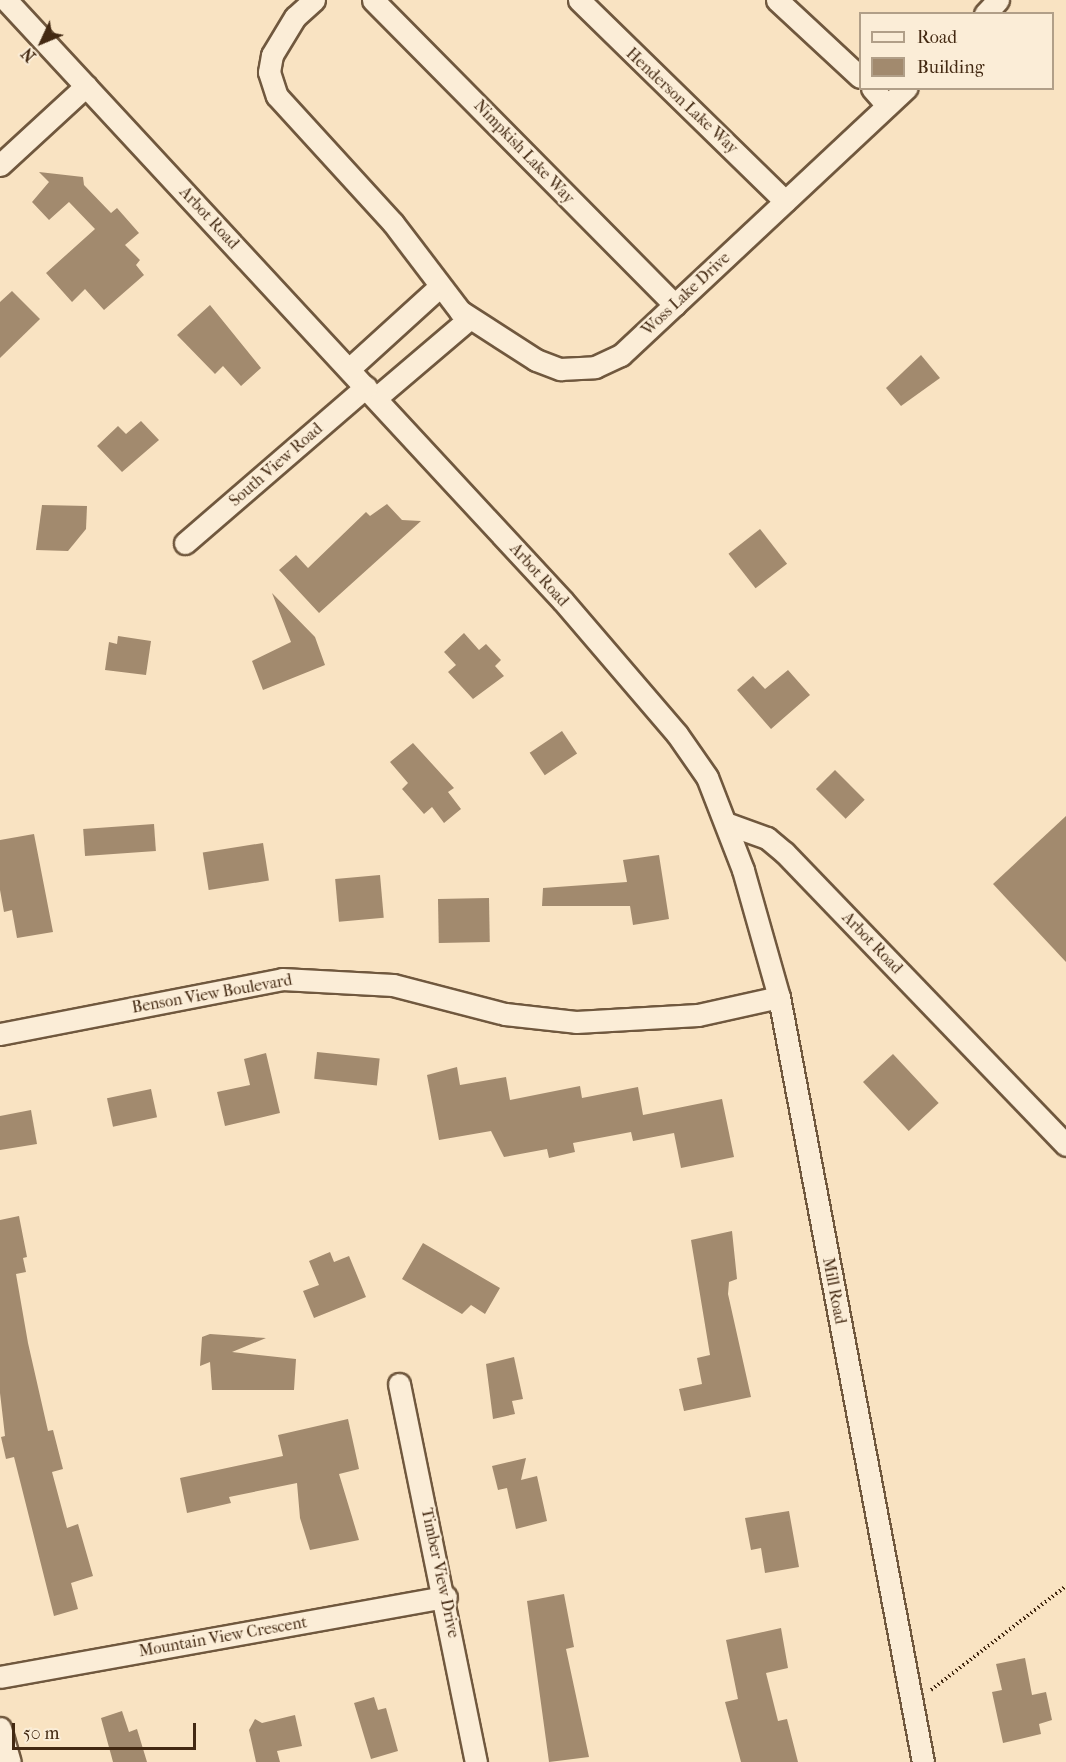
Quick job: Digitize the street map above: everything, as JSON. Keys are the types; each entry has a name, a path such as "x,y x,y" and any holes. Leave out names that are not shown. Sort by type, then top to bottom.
{"street":[{"name":"Arbot Road","path":"6,0 371,392 677,734 707,777 728,824 767,838 785,853 1066,1145"},
{"path":"314,0 295,16 272,55 269,72 277,96 393,223 438,288 349,369"},
{"name":"Nimpkish Lake Way","path":"373,0 391,12 675,305"},
{"name":"Henderson Lake Way","path":"579,0 785,201"},
{"path":"777,0 859,75"},
{"path":"0,165 86,86"},
{"path":"874,90 887,105"},
{"name":"Woss Lake Drive","path":"438,288 470,318 548,366 585,369 621,355 904,90"},
{"name":"South View Road","path":"185,543 371,392 470,318"},
{"name":"Mill Road","path":"728,824 779,997 923,1762"},
{"name":"Benson View Boulevard","path":"0,1034 282,979 393,985 505,1014 576,1022 698,1015 779,997"},
{"name":"Timber View Drive","path":"399,1384 446,1597 476,1762"},
{"name":"Mountain View Crescent","path":"0,1677 446,1597"},
{"path":"0,1728 10,1762"}],"path":[{"path":"912,1704 1066,1586"}],"building":[{"path":"39,172 83,177 84,185 111,213 117,208 139,233 125,245 140,260 136,265 144,275 104,310 85,289 72,302 46,273 95,229 69,202 49,220 32,202 49,182"},
{"path":"12,291 40,319 0,358 0,302"},
{"path":"210,305 261,368 241,386 223,366 215,374 177,335"},
{"path":"921,355 940,378 901,406 886,388"},
{"path":"141,421 159,440 122,472 97,446 118,426 126,434"},
{"path":"387,504 402,520 421,521 319,613 279,570 296,555 308,568 366,512 370,516"},
{"path":"42,505 87,506 86,529 68,551 36,550"},
{"path":"760,529 787,564 756,588 728,554"},
{"path":"272,593 315,637 325,665 263,690 252,661 291,642"},
{"path":"464,633 479,650 486,644 501,660 495,666 504,676 473,699 448,672 456,665 444,652"},
{"path":"118,636 151,641 146,675 105,670 109,642 117,644"},
{"path":"788,670 810,695 771,729 737,690 753,676 765,689"},
{"path":"562,731 577,753 545,775 530,753"},
{"path":"413,743 454,788 448,792 461,809 444,823 432,807 424,814 402,789 408,783 390,762"},
{"path":"835,770 865,800 846,819 816,789"},
{"path":"1066,816 1066,962 993,884"},
{"path":"154,824 156,851 85,856 83,829"},
{"path":"34,834 53,932 17,938 12,910 4,912 0,890 0,840"},
{"path":"263,843 269,881 209,890 203,853"},
{"path":"659,855 669,919 633,925 630,906 542,906 543,888 627,882 623,860"},
{"path":"380,875 384,918 339,922 335,879"},
{"path":"489,898 490,942 439,943 438,899"},
{"path":"317,1052 380,1059 377,1085 314,1079"},
{"path":"266,1053 280,1113 225,1126 217,1092 250,1085 244,1059"},
{"path":"893,1054 939,1103 909,1131 863,1082"},
{"path":"457,1067 460,1085 506,1077 510,1100 580,1086 582,1098 638,1087 643,1115 722,1099 734,1157 681,1168 674,1133 633,1141 631,1132 573,1143 575,1152 549,1158 547,1149 504,1157 491,1131 439,1140 427,1075"},
{"path":"151,1089 157,1117 113,1127 107,1098"},
{"path":"31,1110 37,1144 0,1150 0,1116"},
{"path":"19,1216 27,1257 23,1258 26,1272 16,1274 28,1343 48,1431 53,1430 63,1469 52,1472 67,1528 78,1524 93,1576 71,1583 78,1609 54,1616 14,1457 6,1459 1,1437 5,1436 0,1393 0,1220"},
{"path":"732,1231 737,1279 729,1282 728,1294 751,1397 684,1411 679,1389 702,1384 697,1358 710,1355 691,1240"},
{"path":"423,1243 500,1288 485,1314 471,1305 462,1314 402,1279"},
{"path":"330,1252 334,1262 349,1256 366,1297 314,1318 303,1291 319,1285 309,1261"},
{"path":"210,1334 266,1338 232,1352 296,1359 294,1390 212,1390 210,1362 200,1366 202,1337"},
{"path":"514,1357 523,1399 512,1401 515,1414 493,1419 486,1364"},
{"path":"348,1419 359,1469 339,1474 359,1540 310,1550 300,1518 297,1483 229,1497 231,1503 187,1513 180,1478 283,1456 278,1435"},
{"path":"526,1458 521,1480 537,1476 547,1521 516,1529 507,1488 498,1490 492,1466"},
{"path":"789,1511 799,1567 765,1573 761,1548 751,1550 745,1518"},
{"path":"564,1594 574,1647 566,1649 589,1757 549,1762 527,1601"},
{"path":"781,1628 788,1668 766,1673 778,1721 787,1719 798,1762 741,1762 725,1702 738,1699 726,1640"},
{"path":"1025,1658 1032,1695 1046,1692 1052,1720 1039,1724 1041,1734 1003,1743 992,1692 1002,1690 996,1664"},
{"path":"374,1697 378,1710 386,1708 398,1751 371,1759 354,1703"},
{"path":"122,1711 129,1732 137,1729 147,1762 113,1762 101,1718"},
{"path":"295,1715 302,1746 277,1751 280,1762 256,1762 249,1730 255,1719 262,1723"}]}
